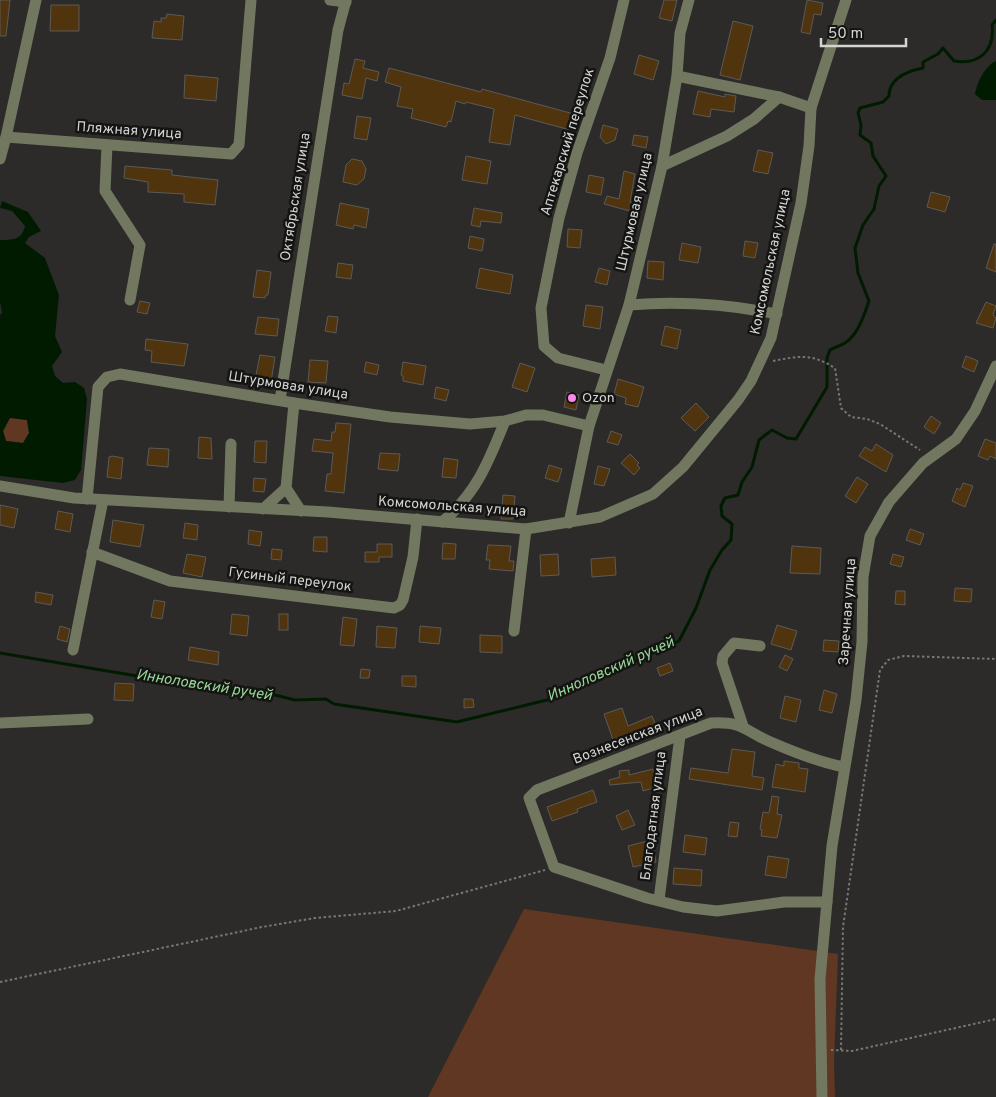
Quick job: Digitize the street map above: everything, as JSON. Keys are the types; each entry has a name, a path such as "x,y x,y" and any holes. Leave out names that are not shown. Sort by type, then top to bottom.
{"street":[{"path":"0,159 36,0"},
{"name":"Пляжная улица","path":"6,137 231,154 240,145 251,0"},
{"path":"330,0 346,1"},
{"name":"Аптекарский переулок","path":"606,370 558,358 544,346 541,308 559,218 577,153 610,58 624,0"},
{"name":"Штурмовая улица","path":"569,523 589,426 606,370 629,306 662,166 677,76 680,33 690,0"},
{"name":"Комсомольская улица","path":"0,486 87,499 301,511 526,529 600,517 653,494 683,467 752,381 763,359 777,314 801,203 810,146 811,108 846,0"},
{"name":"Октябрьская улица","path":"280,400 338,30 346,1"},
{"path":"677,76 779,97 811,108"},
{"path":"662,166 726,136 754,118 779,97"},
{"path":"107,145 105,191 140,246 130,300"},
{"path":"629,306 668,302 701,303 777,314"},
{"name":"Заречная улица","path":"822,1097 820,979 827,902 844,767 856,700 862,642 863,577 870,536 889,502 923,463 956,439 975,411 996,366"},
{"name":"Штурмовая улица","path":"87,499 98,387 107,377 120,374 294,403 390,416 470,424 505,421 526,415 543,415 589,426"},
{"path":"294,403 286,488 301,511"},
{"path":"442,522 461,506 471,493 505,421"},
{"path":"229,507 231,444"},
{"path":"263,509 286,488"},
{"path":"73,650 102,500"},
{"name":"Гусиный переулок","path":"92,552 170,581 394,608 400,605 403,600 413,557 417,520"},
{"path":"514,632 526,529"},
{"path":"743,726 722,663 723,656 734,643 760,646"},
{"path":"0,722 88,718"},
{"name":"Вознесенская улица","path":"554,867 529,798 536,790 711,723 729,722 743,726 771,743 826,764 844,767"},
{"name":"Благодатная улица","path":"659,900 680,736"},
{"path":"554,867 684,907 717,911 784,902 827,902"}],"path":[{"path":"763,359 771,362 804,355 828,363 835,368 842,408 851,417 867,419 880,424 931,457"},
{"path":"841,1050 844,927 880,670 888,660 904,656 996,659"},
{"path":"0,982 262,927 315,918 396,911 554,867"},
{"path":"822,1050 852,1051 996,1019"}],"shaded area":[{"path":"996,61 996,100 982,100 975,94 978,84 985,70"},
{"path":"2,201 28,212 41,231 29,237 25,243 45,258 59,295 55,336 62,352 52,366 55,376 63,383 75,382 84,388 87,399 81,470 75,480 63,483 0,476 0,315 2,313 0,302 0,240 19,237 24,231 25,226 12,211 0,208","holes":["10,418 27,420 29,433 23,443 6,441 3,431"]},
{"path":"10,417 27,420 29,433 23,443 6,441 3,431"},
{"path":"524,909 838,954 834,1062 835,1097 428,1097"}],"building":[{"path":"0,0 10,0 6,36 0,36"},
{"path":"664,0 677,0 672,21 659,18"},
{"path":"807,0 823,3 821,15 814,14 810,34 801,32"},
{"path":"51,5 79,5 79,31 50,31"},
{"path":"167,14 184,16 182,40 152,38 154,21 161,22 161,18 166,18"},
{"path":"733,21 753,26 740,80 720,75"},
{"path":"639,55 659,61 653,80 634,74"},
{"path":"355,59 365,61 363,68 379,72 377,81 366,78 362,99 342,95 344,83 349,84"},
{"path":"389,68 481,92 482,89 574,114 570,130 515,115 510,145 489,142 494,109 456,101 451,122 448,121 446,127 411,118 413,109 397,106 401,87 385,82"},
{"path":"185,75 218,78 216,101 184,98"},
{"path":"698,91 725,97 725,94 736,96 734,112 711,109 710,117 693,114"},
{"path":"357,116 371,118 367,140 354,138"},
{"path":"603,125 618,129 615,140 606,144 600,137"},
{"path":"634,135 648,137 646,148 632,145"},
{"path":"758,150 773,153 768,174 753,171"},
{"path":"466,156 491,161 487,184 462,180"},
{"path":"352,159 362,161 366,169 364,179 357,185 343,182 346,165"},
{"path":"125,166 172,170 172,175 218,180 215,205 184,202 184,194 148,192 148,182 124,178"},
{"path":"624,171 635,174 630,202 639,204 637,213 604,204 607,196 619,199"},
{"path":"589,175 604,178 601,195 586,192"},
{"path":"931,192 950,197 945,212 927,207"},
{"path":"340,203 369,209 366,228 354,225 353,229 336,225"},
{"path":"474,208 502,213 501,223 481,221 480,227 471,225"},
{"path":"568,229 582,230 580,248 567,247"},
{"path":"470,236 484,239 482,251 468,248"},
{"path":"745,241 758,243 755,258 743,256"},
{"path":"682,243 701,247 698,263 679,260"},
{"path":"994,244 996,244 996,272 986,268"},
{"path":"648,261 664,262 663,280 647,278"},
{"path":"338,263 353,265 351,279 336,277"},
{"path":"480,268 513,275 510,294 476,288"},
{"path":"599,268 610,271 607,285 595,282"},
{"path":"257,270 271,272 268,295 265,298 253,297"},
{"path":"140,301 150,303 147,314 137,312"},
{"path":"986,302 996,306 993,315 996,318 993,328 976,323"},
{"path":"586,305 603,307 600,329 583,326"},
{"path":"328,316 338,317 336,333 325,331"},
{"path":"258,317 279,319 277,336 255,334"},
{"path":"665,326 681,330 677,349 661,345"},
{"path":"146,339 188,344 184,366 151,362 152,351 145,350"},
{"path":"260,355 275,357 271,382 255,380"},
{"path":"966,356 978,361 974,372 962,367"},
{"path":"310,360 328,361 326,383 308,382"},
{"path":"366,362 379,365 377,375 364,372"},
{"path":"403,362 426,366 423,385 403,381 403,376 401,375"},
{"path":"520,363 535,368 527,392 512,387"},
{"path":"618,379 644,387 638,407 625,404 626,398 614,394"},
{"path":"436,387 449,390 446,401 434,398"},
{"path":"567,392 579,395 576,410 564,407"},
{"path":"696,403 709,417 695,431 681,418"},
{"path":"931,416 941,423 934,434 924,427"},
{"path":"336,423 351,424 344,493 325,491 327,474 331,474 333,453 312,451 314,439 331,441"},
{"path":"611,431 622,435 618,445 607,442"},
{"path":"199,437 211,438 212,459 198,458"},
{"path":"985,439 996,443 996,459 990,456 988,460 978,456"},
{"path":"255,441 267,441 266,463 254,462"},
{"path":"876,444 893,455 886,472 859,456 865,447 872,451"},
{"path":"149,448 169,449 168,467 147,465"},
{"path":"380,453 400,454 398,471 378,469"},
{"path":"630,454 639,463 637,465 640,468 634,475 621,463"},
{"path":"109,457 123,458 121,479 107,477"},
{"path":"444,458 458,460 456,478 442,477"},
{"path":"549,465 562,469 558,482 545,478"},
{"path":"598,466 610,469 604,486 594,484"},
{"path":"857,477 868,484 856,503 845,496"},
{"path":"254,478 266,479 264,492 253,491"},
{"path":"963,483 973,486 965,507 952,501 957,488 960,490"},
{"path":"503,495 515,496 513,519 501,519"},
{"path":"0,505 18,509 14,528 0,525"},
{"path":"58,511 73,514 70,532 55,529"},
{"path":"113,520 144,525 140,547 110,542"},
{"path":"185,523 198,525 197,540 183,538"},
{"path":"910,529 924,534 920,545 906,540"},
{"path":"249,530 262,532 260,546 248,544"},
{"path":"314,537 327,537 327,552 313,551"},
{"path":"443,543 456,544 455,559 442,559"},
{"path":"377,544 392,544 392,557 379,557 379,562 365,562 365,552 377,552"},
{"path":"488,545 511,546 509,561 514,561 513,571 489,569 490,560 486,560"},
{"path":"792,546 821,548 820,574 790,573"},
{"path":"272,549 282,550 281,560 271,559"},
{"path":"187,554 206,557 202,577 183,573"},
{"path":"558,554 559,575 541,576 540,555"},
{"path":"893,554 904,557 901,567 890,564"},
{"path":"615,557 616,575 592,577 591,559"},
{"path":"955,588 972,589 971,602 954,601"},
{"path":"896,591 905,591 905,605 895,604"},
{"path":"36,592 53,595 51,605 35,602"},
{"path":"154,600 165,602 162,619 151,617"},
{"path":"232,614 249,616 247,636 230,634"},
{"path":"279,614 288,614 288,630 279,630"},
{"path":"343,617 357,619 354,646 340,645"},
{"path":"777,625 797,631 791,650 771,644"},
{"path":"60,626 70,629 67,642 57,639"},
{"path":"377,626 397,628 395,648 376,647"},
{"path":"420,626 441,628 439,644 419,642"},
{"path":"480,635 502,636 502,653 480,652"},
{"path":"824,640 839,641 838,652 823,651"},
{"path":"190,647 219,652 218,665 188,660"},
{"path":"785,655 793,659 787,671 779,667"},
{"path":"670,663 673,671 660,676 657,668"},
{"path":"361,669 370,670 369,678 360,678"},
{"path":"402,676 416,676 416,687 402,686"},
{"path":"115,683 134,684 133,701 114,700"},
{"path":"824,690 837,694 832,713 819,710"},
{"path":"785,696 801,700 796,722 780,718"},
{"path":"464,699 473,699 474,707 464,708"},
{"path":"622,708 628,726 652,716 658,731 648,735 646,729 613,740 604,714"},
{"path":"732,749 755,752 752,776 764,778 762,790 689,779 691,768 728,773"},
{"path":"784,761 799,763 799,768 808,769 805,792 772,787 776,764 784,766"},
{"path":"653,769 657,787 643,791 641,782 610,785 609,780 620,777 619,771 629,770 629,775"},
{"path":"593,790 597,802 577,809 578,812 552,821 547,807"},
{"path":"772,796 779,797 777,814 782,815 777,838 761,836 762,830 760,829 763,812 769,813"},
{"path":"628,810 635,825 622,830 616,816"},
{"path":"730,822 739,823 737,837 728,836"},
{"path":"685,835 707,838 705,855 683,852"},
{"path":"652,840 656,862 633,867 628,846"},
{"path":"768,856 789,859 786,878 765,875"},
{"path":"674,868 702,870 701,886 673,884"}],"waterway":[{"name":"Инноловский ручей","path":"0,653 167,681 271,694 295,700 326,699 334,704 457,722 555,698 679,641 696,608 710,570 722,550 731,540 732,524 722,516 721,506 725,498 738,495 742,482 752,467 759,440 772,430 787,438 796,439 827,387 827,358 830,350 845,343 854,335 869,301 858,273 855,248 863,225 874,209 879,186 886,176 873,156 871,143 860,135 861,125 858,113 860,108 883,102 889,96 892,84 900,76 923,68 923,62 938,54 943,48 954,61 963,62 978,58 988,49 991,42 992,25 996,20"}],"place":[{"name":"Ozon","path":"572,398"}]}
